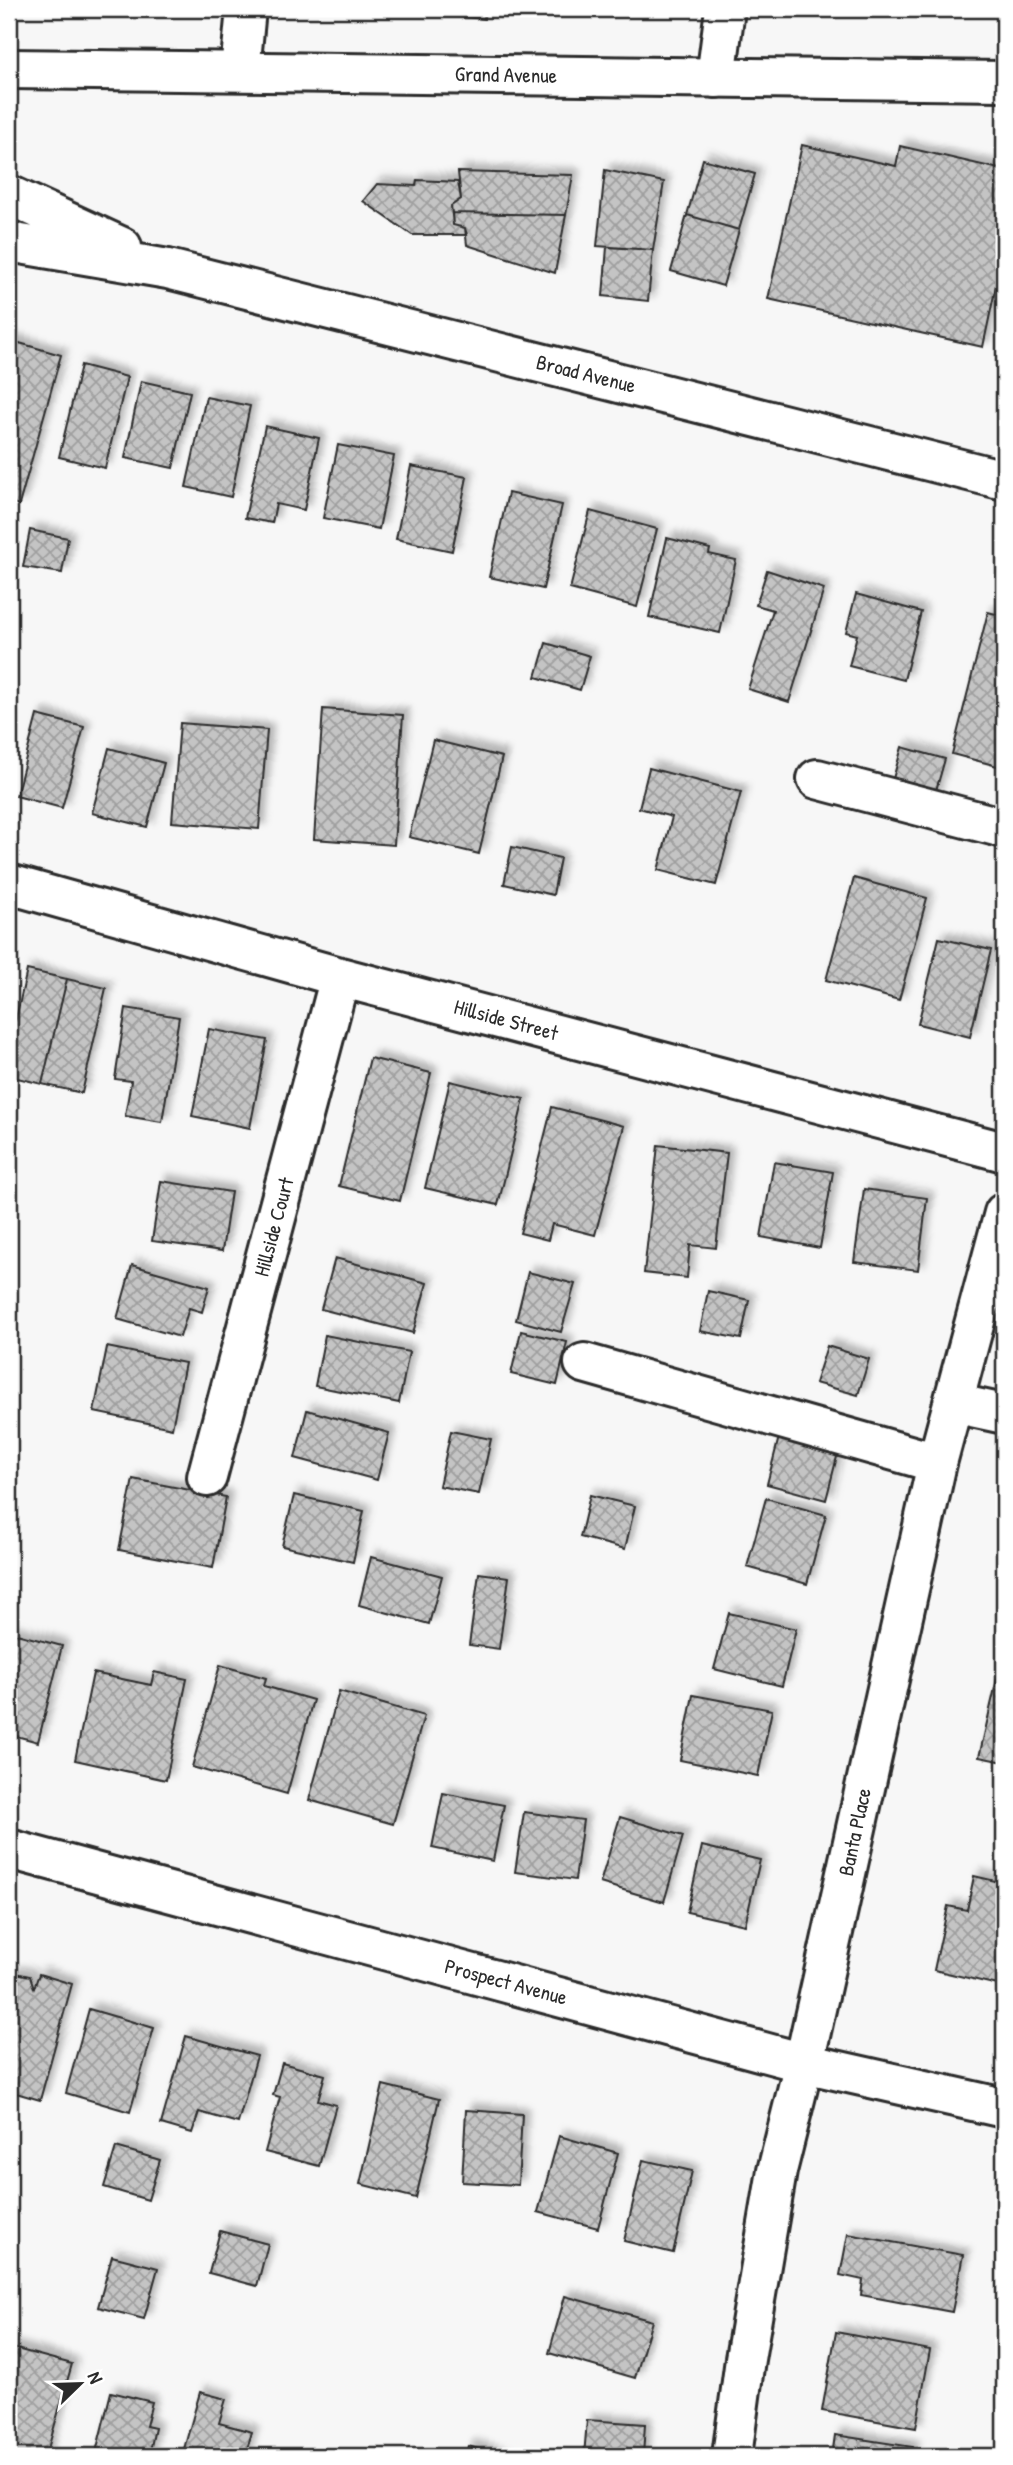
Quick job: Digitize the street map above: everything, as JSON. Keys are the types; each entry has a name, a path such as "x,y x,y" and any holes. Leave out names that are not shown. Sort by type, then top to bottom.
{"street":[{"path":"240,71 246,9"},
{"path":"716,78 725,9"},
{"name":"Grand Avenue","path":"9,69 1004,81"},
{"name":"Broad Avenue","path":"9,195 168,268"},
{"name":"Broad Avenue","path":"9,242 168,268 1004,480"},
{"path":"817,779 1004,828"},
{"name":"Hillside Street","path":"9,884 340,977 1004,1152"},
{"name":"Hillside Court","path":"207,1477 340,977"},
{"name":"Banta Place","path":"732,2456 745,2359 777,2171 804,2063 937,1463 1004,1213"},
{"path":"584,1363 937,1463"},
{"path":"953,1403 1004,1414"},
{"name":"Prospect Avenue","path":"9,1849 804,2063 1004,2108"}],"building":[{"path":"433,9 485,9 484,19 433,14"},
{"path":"802,145 896,166 900,146 1004,170 1004,248 983,347 768,299"},
{"path":"703,159 755,174 739,230 687,215"},
{"path":"605,170 664,182 653,250 597,246"},
{"path":"458,172 573,175 566,215 452,213 451,206 461,199"},
{"path":"417,180 458,182 461,199 451,206 453,225 465,228 467,235 412,235 363,201 377,184 416,186"},
{"path":"452,213 566,215 555,273 467,245 465,228 453,225"},
{"path":"687,215 739,230 723,286 671,271"},
{"path":"607,247 653,250 648,301 603,296"},
{"path":"9,340 61,355 19,505 9,502"},
{"path":"81,365 127,377 105,468 59,457"},
{"path":"141,381 190,392 173,468 125,458"},
{"path":"206,397 250,406 231,497 186,487"},
{"path":"265,426 319,438 304,510 276,504 272,523 245,518"},
{"path":"338,445 394,456 379,529 323,518"},
{"path":"411,466 467,477 452,551 396,539"},
{"path":"508,493 562,505 543,589 489,577"},
{"path":"590,511 657,529 637,607 570,589"},
{"path":"30,530 68,538 62,573 23,567"},
{"path":"667,538 710,549 709,554 736,560 720,633 649,617"},
{"path":"767,570 824,589 789,702 748,689 773,610 756,605"},
{"path":"856,594 921,612 904,680 849,666 857,635 846,632"},
{"path":"988,612 1004,616 1004,756 1001,767 952,754"},
{"path":"546,643 590,656 580,690 536,677"},
{"path":"323,709 403,715 394,845 314,839"},
{"path":"37,715 84,727 62,808 16,796"},
{"path":"180,723 267,730 259,829 172,822"},
{"path":"433,740 502,757 479,854 409,837"},
{"path":"902,747 945,759 933,801 890,789"},
{"path":"109,748 164,763 147,827 92,813"},
{"path":"649,768 741,792 716,885 658,870 672,817 639,808"},
{"path":"512,847 560,858 553,895 504,884"},
{"path":"854,878 927,898 899,1000 826,980"},
{"path":"939,938 991,950 970,1037 918,1024"},
{"path":"27,970 67,979 42,1084 9,1076 9,1049"},
{"path":"67,979 106,988 82,1093 42,1084"},
{"path":"126,1008 179,1017 162,1122 125,1116 131,1081 115,1079"},
{"path":"209,1029 267,1040 250,1128 192,1116"},
{"path":"370,1058 431,1073 400,1201 339,1186"},
{"path":"450,1081 524,1099 498,1205 425,1188"},
{"path":"552,1107 624,1126 595,1235 552,1224 548,1240 520,1233"},
{"path":"658,1145 727,1153 716,1248 690,1245 687,1278 644,1273"},
{"path":"774,1162 833,1172 820,1248 761,1237"},
{"path":"161,1181 231,1192 222,1251 152,1241"},
{"path":"864,1189 927,1198 918,1270 854,1262"},
{"path":"335,1258 427,1283 413,1333 321,1309"},
{"path":"132,1265 209,1287 202,1312 189,1308 180,1337 117,1319"},
{"path":"528,1272 575,1284 561,1332 516,1320"},
{"path":"708,1291 749,1300 741,1339 700,1331"},
{"path":"521,1331 567,1342 557,1385 511,1374"},
{"path":"325,1335 409,1352 399,1403 315,1386"},
{"path":"827,1346 869,1359 858,1395 815,1383"},
{"path":"107,1347 185,1363 172,1428 94,1412"},
{"path":"307,1410 389,1433 377,1480 295,1458"},
{"path":"781,1429 840,1445 826,1500 767,1484"},
{"path":"451,1431 491,1439 479,1494 439,1486"},
{"path":"133,1479 226,1497 213,1568 119,1550"},
{"path":"294,1495 364,1511 353,1562 282,1546"},
{"path":"590,1495 635,1506 625,1549 580,1537"},
{"path":"766,1498 826,1515 807,1584 747,1567"},
{"path":"371,1557 442,1576 429,1624 359,1605"},
{"path":"479,1573 509,1577 499,1649 469,1645"},
{"path":"729,1613 796,1629 782,1686 714,1669"},
{"path":"9,1632 62,1646 38,1742 9,1734"},
{"path":"1004,1653 1004,1762 979,1757"},
{"path":"220,1665 266,1678 264,1686 313,1700 287,1794 192,1767"},
{"path":"154,1672 187,1679 166,1780 75,1760 93,1673 151,1685"},
{"path":"339,1691 424,1716 393,1824 309,1800"},
{"path":"693,1695 772,1710 758,1776 680,1760"},
{"path":"443,1793 504,1805 493,1861 432,1848"},
{"path":"524,1812 583,1820 575,1880 515,1872"},
{"path":"620,1817 683,1836 664,1902 600,1883"},
{"path":"702,1846 760,1860 745,1925 687,1912"},
{"path":"974,1876 1004,1883 1002,1986 934,1970 948,1906 967,1910"},
{"path":"16,1973 30,1976 34,1988 39,1974 72,1984 40,2100 9,2091 9,1976"},
{"path":"89,2009 154,2028 130,2112 66,2093"},
{"path":"186,2036 257,2056 238,2123 199,2112 192,2133 161,2124"},
{"path":"282,2063 325,2075 318,2100 336,2105 319,2166 265,2152 280,2097 273,2095"},
{"path":"383,2085 439,2099 416,2198 360,2184"},
{"path":"466,2110 522,2114 518,2185 462,2182"},
{"path":"559,2136 618,2153 598,2228 538,2212"},
{"path":"116,2147 160,2160 148,2200 104,2187"},
{"path":"643,2160 692,2171 673,2253 624,2241"},
{"path":"220,2231 268,2244 257,2286 209,2273"},
{"path":"848,2234 963,2255 952,2312 861,2295 863,2280 840,2275"},
{"path":"112,2256 158,2268 144,2319 98,2307"},
{"path":"565,2296 652,2321 635,2378 549,2353"},
{"path":"836,2332 930,2350 916,2428 822,2411"},
{"path":"9,2347 72,2364 46,2456 9,2456"},
{"path":"111,2392 152,2402 146,2426 155,2428 149,2456 95,2456"},
{"path":"200,2392 226,2399 219,2423 252,2432 245,2456 182,2456"},
{"path":"587,2420 645,2424 643,2456 584,2456"},
{"path":"835,2435 913,2447 911,2456 832,2456"},
{"path":"468,2446 504,2456 466,2456"}]}
